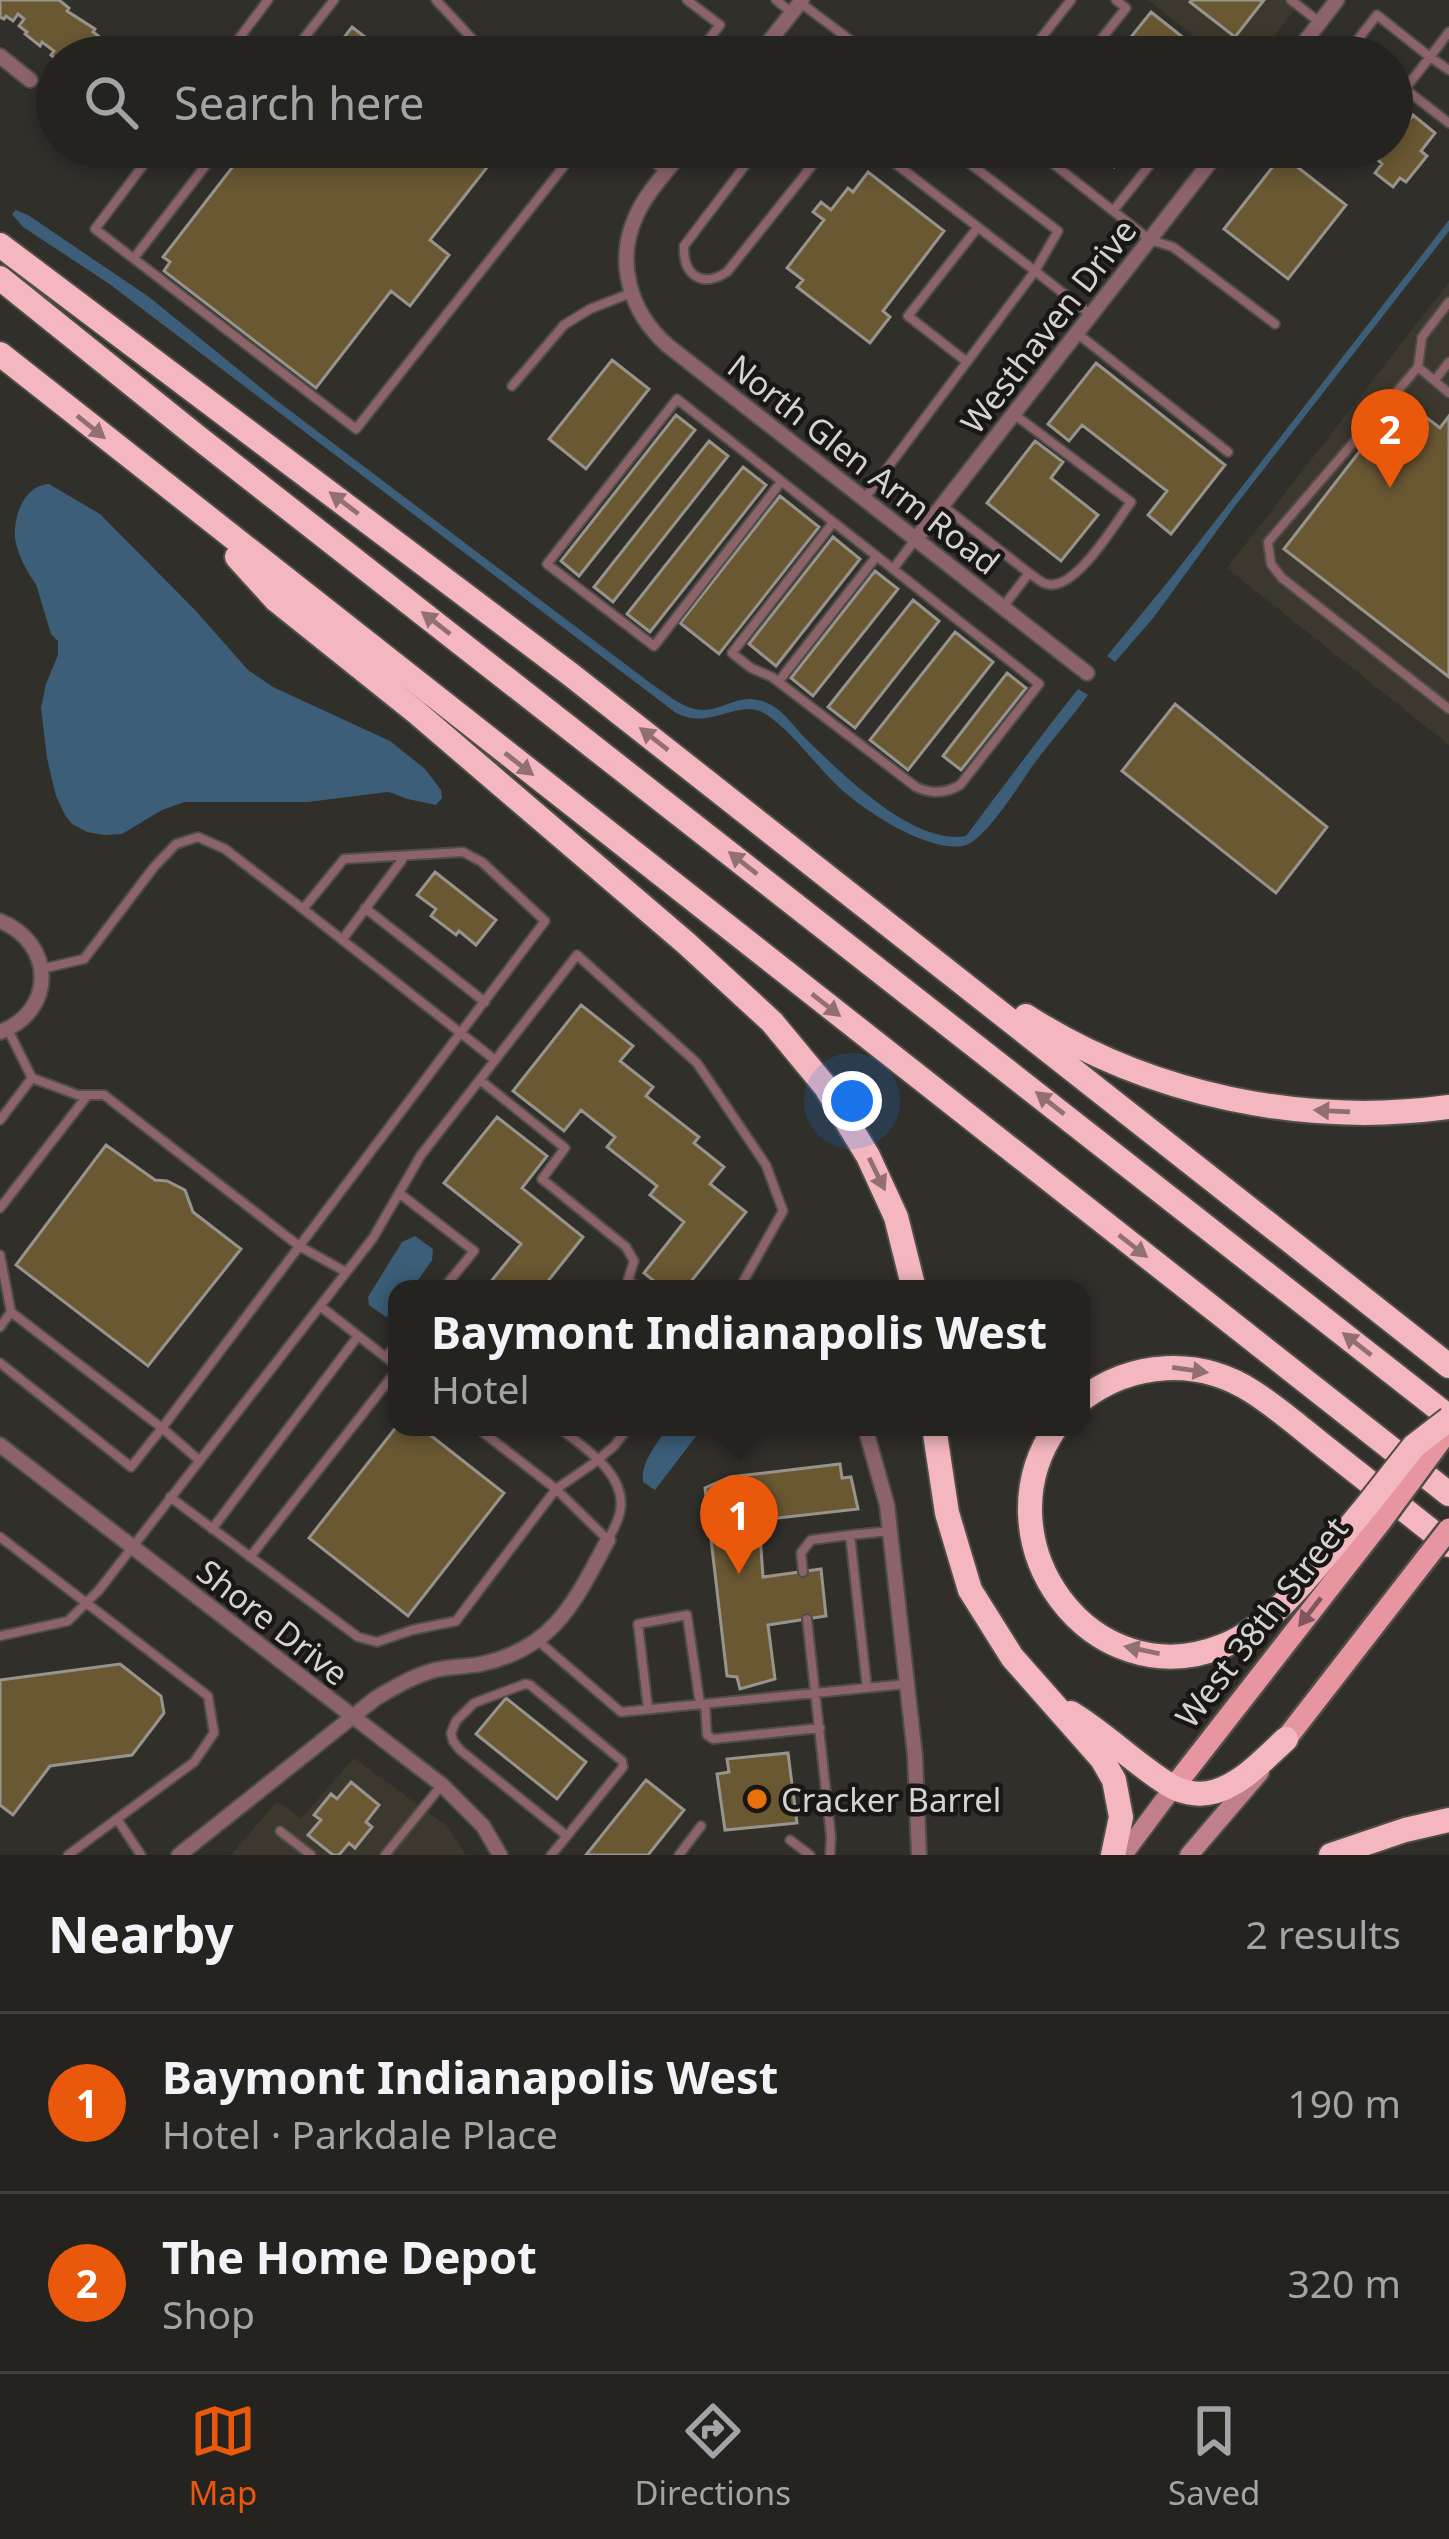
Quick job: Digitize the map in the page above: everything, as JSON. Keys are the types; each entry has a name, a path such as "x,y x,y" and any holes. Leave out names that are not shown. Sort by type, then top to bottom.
{"highway":[{"path":"0,245 570,674 1449,1366"},
{"path":"0,278 1449,1418 1414,1446 1374,1513 1274,1613 1248,1634 1194,1654 1137,1651 1110,1640 1074,1616 1048,1583 1036,1557 1029,1515 1031,1487 1051,1436"},
{"path":"0,355 1449,1495"},
{"path":"196,511 276,601 434,727 772,1022 825,1086 868,1156 896,1217 912,1280"},
{"path":"924,950 1040,1024 1148,1076 1209,1094 1315,1111 1377,1113 1449,1107"},
{"path":"1090,1394 1144,1370 1187,1367 1228,1378 1264,1400 1439,1551"},
{"path":"935,1436 947,1513 970,1590 1012,1657 1102,1759 1114,1780 1121,1817 1113,1855"},
{"path":"1048,1699 1096,1728 1173,1788 1195,1793 1218,1790 1256,1767 1286,1738"},
{"path":"1330,1855 1449,1820"}],"main road":[{"name":"West 38th Street","path":"1123,1855 1374,1513 1449,1429"},
{"path":"1189,1855 1439,1551 1449,1529"}],"street":[{"path":"1311,36 1337,0"},
{"path":"774,36 798,5"},
{"path":"0,56 30,80"},
{"path":"630,287 626,258 631,228 644,200 669,168"},
{"name":"Westhaven Drive","path":"916,539 1206,168"},
{"name":"North Glen Arm Road","path":"630,287 646,323 667,345 1087,673"},
{"path":"0,921 29,941 41,969 34,1006 4,1031"},
{"path":"867,1436 890,1531 915,1756 920,1855"},
{"name":"Shore Drive","path":"0,1444 442,1785 483,1826 500,1855"},
{"path":"179,1855 376,1698 406,1680 503,1657 537,1640 570,1609 608,1540"}],"lane":[{"path":"241,36 268,0"},
{"path":"306,36 334,0"},
{"path":"436,0 469,36"},
{"path":"687,0 720,25 711,36"},
{"path":"776,0 798,5 845,36"},
{"path":"1043,36 1071,0"},
{"path":"1104,36 1126,8 1116,0"},
{"path":"1291,0 1320,22"},
{"path":"1361,36 1377,15 1404,36"},
{"path":"1413,78 1449,32"},
{"path":"1413,43 1449,70"},
{"path":"1413,95 1449,123"},
{"path":"141,168 95,229 356,429 562,168"},
{"path":"134,258 204,168"},
{"path":"661,168 666,172"},
{"path":"743,168 684,246 687,269 695,277 717,279 727,272 809,169"},
{"path":"902,168 1091,315"},
{"path":"864,499 1035,271 1058,231 976,168"},
{"path":"1059,168 1150,240 1173,247 1275,324"},
{"path":"1113,211 1147,168"},
{"path":"967,362 908,316 978,227"},
{"path":"512,386 564,325 630,287"},
{"path":"1449,302 1421,337 1418,367 1268,542 1270,564 1282,578 1449,709"},
{"path":"1077,333 1228,452"},
{"path":"1435,380 1448,366"},
{"path":"1418,367 1449,393"},
{"path":"781,482 654,646 547,564 677,399 1039,684 952,790 932,792 916,787 779,681 732,653 832,524"},
{"path":"942,505 1043,584 1053,586 1072,577 1131,502 1014,414"},
{"path":"893,569 916,539"},
{"path":"779,681 876,557"},
{"path":"1003,607 1029,573"},
{"path":"41,969 84,959 154,867 176,844 198,837 224,849 495,1060"},
{"path":"0,1363 130,1467 545,922 482,862 463,852 344,859 303,909"},
{"path":"342,940 405,856"},
{"path":"364,908 485,1002"},
{"path":"0,1636 68,1621 86,1604 373,1238 421,1155 577,955 697,1063 766,1165 783,1211 746,1280"},
{"path":"4,1031 32,1078 78,1095 104,1095 299,1246 346,1272"},
{"path":"0,1120 32,1078"},
{"path":"480,1080 566,1148 542,1179 626,1247 634,1261 628,1280"},
{"path":"0,1208 87,1096"},
{"path":"399,1193 474,1251 450,1280"},
{"path":"0,1255 11,1312 199,1460"},
{"path":"320,1306 388,1355"},
{"path":"0,1328 11,1312"},
{"path":"212,1528 358,1336"},
{"path":"250,1557 388,1380"},
{"path":"488,1436 556,1489 608,1540 620,1513 621,1495 599,1460 569,1436"},
{"path":"170,1497 358,1637 377,1642 456,1621 556,1489 599,1460 621,1436"},
{"path":"802,1572 801,1553 811,1540 890,1531"},
{"path":"850,1535 867,1688"},
{"path":"0,1537 208,1696 214,1733 194,1762 68,1855"},
{"path":"648,1709 638,1624 687,1615 707,1735 713,1739 820,1728"},
{"path":"807,1619 830,1855"},
{"path":"537,1640 621,1712 907,1684"},
{"path":"550,1855 567,1837 623,1767 622,1761 530,1685 466,1708 451,1732 460,1750 567,1837"},
{"path":"386,1855 442,1785"},
{"path":"117,1819 141,1855"},
{"path":"679,1855 701,1826"},
{"path":"280,1832 311,1855"},
{"path":"790,1840 810,1855"}],"shaded area":[{"path":"1148,0 1302,0 1274,36 1194,36"},
{"path":"1449,282 1449,745 1227,568"},
{"path":"354,1758 447,1826 466,1855 231,1855 277,1801 301,1819"}],"water":[{"path":"16,210 149,297 276,400 670,697 702,710 744,699 773,706 857,787 923,830 966,836 1078,689 1088,695 974,841 952,846 919,838 854,800 764,713 744,709 689,718 676,713 108,283 23,227 12,214"},
{"path":"1449,220 1449,231 1154,617 1115,662 1107,656 1171,578"},
{"path":"49,484 100,514 248,670 273,687 390,741 425,769 442,798 436,805 387,792 308,802 184,802 122,834 87,832 72,824 56,796 41,708 58,641 51,634 15,538 16,520 27,495"},
{"path":"415,1236 433,1249 432,1260 418,1280 388,1280 386,1317 369,1305 368,1297 402,1242"},
{"path":"662,1436 696,1436 655,1490 643,1482 651,1453"}],"building":[{"path":"0,0 59,0 98,36 36,36 36,43 19,26 24,19 18,14 13,21 0,17"},
{"path":"1192,0 1264,0 1236,36"},
{"path":"1151,12 1181,36 1132,36"},
{"path":"1413,115 1435,133 1421,151 1427,156 1406,182 1400,178 1393,187 1375,173 1379,168 1413,168"},
{"path":"232,168 487,168 430,240 449,255 410,306 391,291 316,388 164,271 170,262 163,257"},
{"path":"1272,168 1299,168 1346,205 1288,279 1224,229"},
{"path":"868,172 944,231 883,311 890,317 870,343 797,287 803,280 787,268 824,220 813,212 821,202 831,210"},
{"path":"612,360 649,389 586,469 549,439"},
{"path":"1096,363 1225,465 1171,534 1148,515 1167,491 1082,425 1069,441 1048,424"},
{"path":"1401,398 1440,428 1449,416 1449,677 1284,549"},
{"path":"676,415 695,430 579,576 561,561"},
{"path":"709,441 728,456 613,602 594,587"},
{"path":"1035,441 1063,462 1051,478 1098,515 1061,561 987,503"},
{"path":"743,467 766,485 650,632 627,614"},
{"path":"780,496 819,527 719,654 680,623"},
{"path":"833,537 860,559 776,666 749,644"},
{"path":"875,571 898,589 813,696 791,678"},
{"path":"913,600 939,621 855,728 828,707"},
{"path":"955,632 993,662 908,770 870,740"},
{"path":"1007,673 1026,688 961,770 943,756"},
{"path":"1175,704 1327,827 1276,893 1122,771"},
{"path":"435,872 496,920 476,945 431,916 436,909 417,895"},
{"path":"581,1005 633,1046 620,1061 653,1087 646,1096 699,1137 694,1143 724,1167 710,1184 746,1212 692,1280 653,1280 644,1273 684,1222 650,1195 657,1186 607,1147 615,1137 581,1110 564,1131 513,1091"},
{"path":"497,1117 547,1156 522,1188 583,1237 549,1280 492,1280 521,1244 444,1183"},
{"path":"106,1145 155,1180 185,1190 193,1212 241,1249 148,1366 16,1265"},
{"path":"389,1436 431,1436 504,1493 408,1616 309,1538"},
{"path":"840,1464 842,1478 851,1477 858,1509 759,1520 763,1577 821,1569 826,1616 768,1625 775,1679 740,1689 737,1677 727,1676 705,1488 730,1477"},
{"path":"120,1664 161,1696 164,1713 132,1755 50,1766 13,1815 0,1805 0,1680"},
{"path":"506,1698 586,1762 557,1799 476,1734"},
{"name":"Cracker Barrel","path":"788,1753 797,1823 725,1830 717,1774 729,1772 727,1759"},
{"path":"646,1780 684,1810 648,1855 586,1855"},
{"path":"351,1782 379,1805 366,1822 372,1827 355,1848 349,1843 333,1855 308,1835 321,1820 314,1815 331,1794 337,1799"}],"place":[{"name":"The Home Depot","path":"1390,488"},
{"name":"Baymont Indianapolis West","path":"739,1574"},
{"name":"Cracker Barrel","path":"757,1799"}]}
